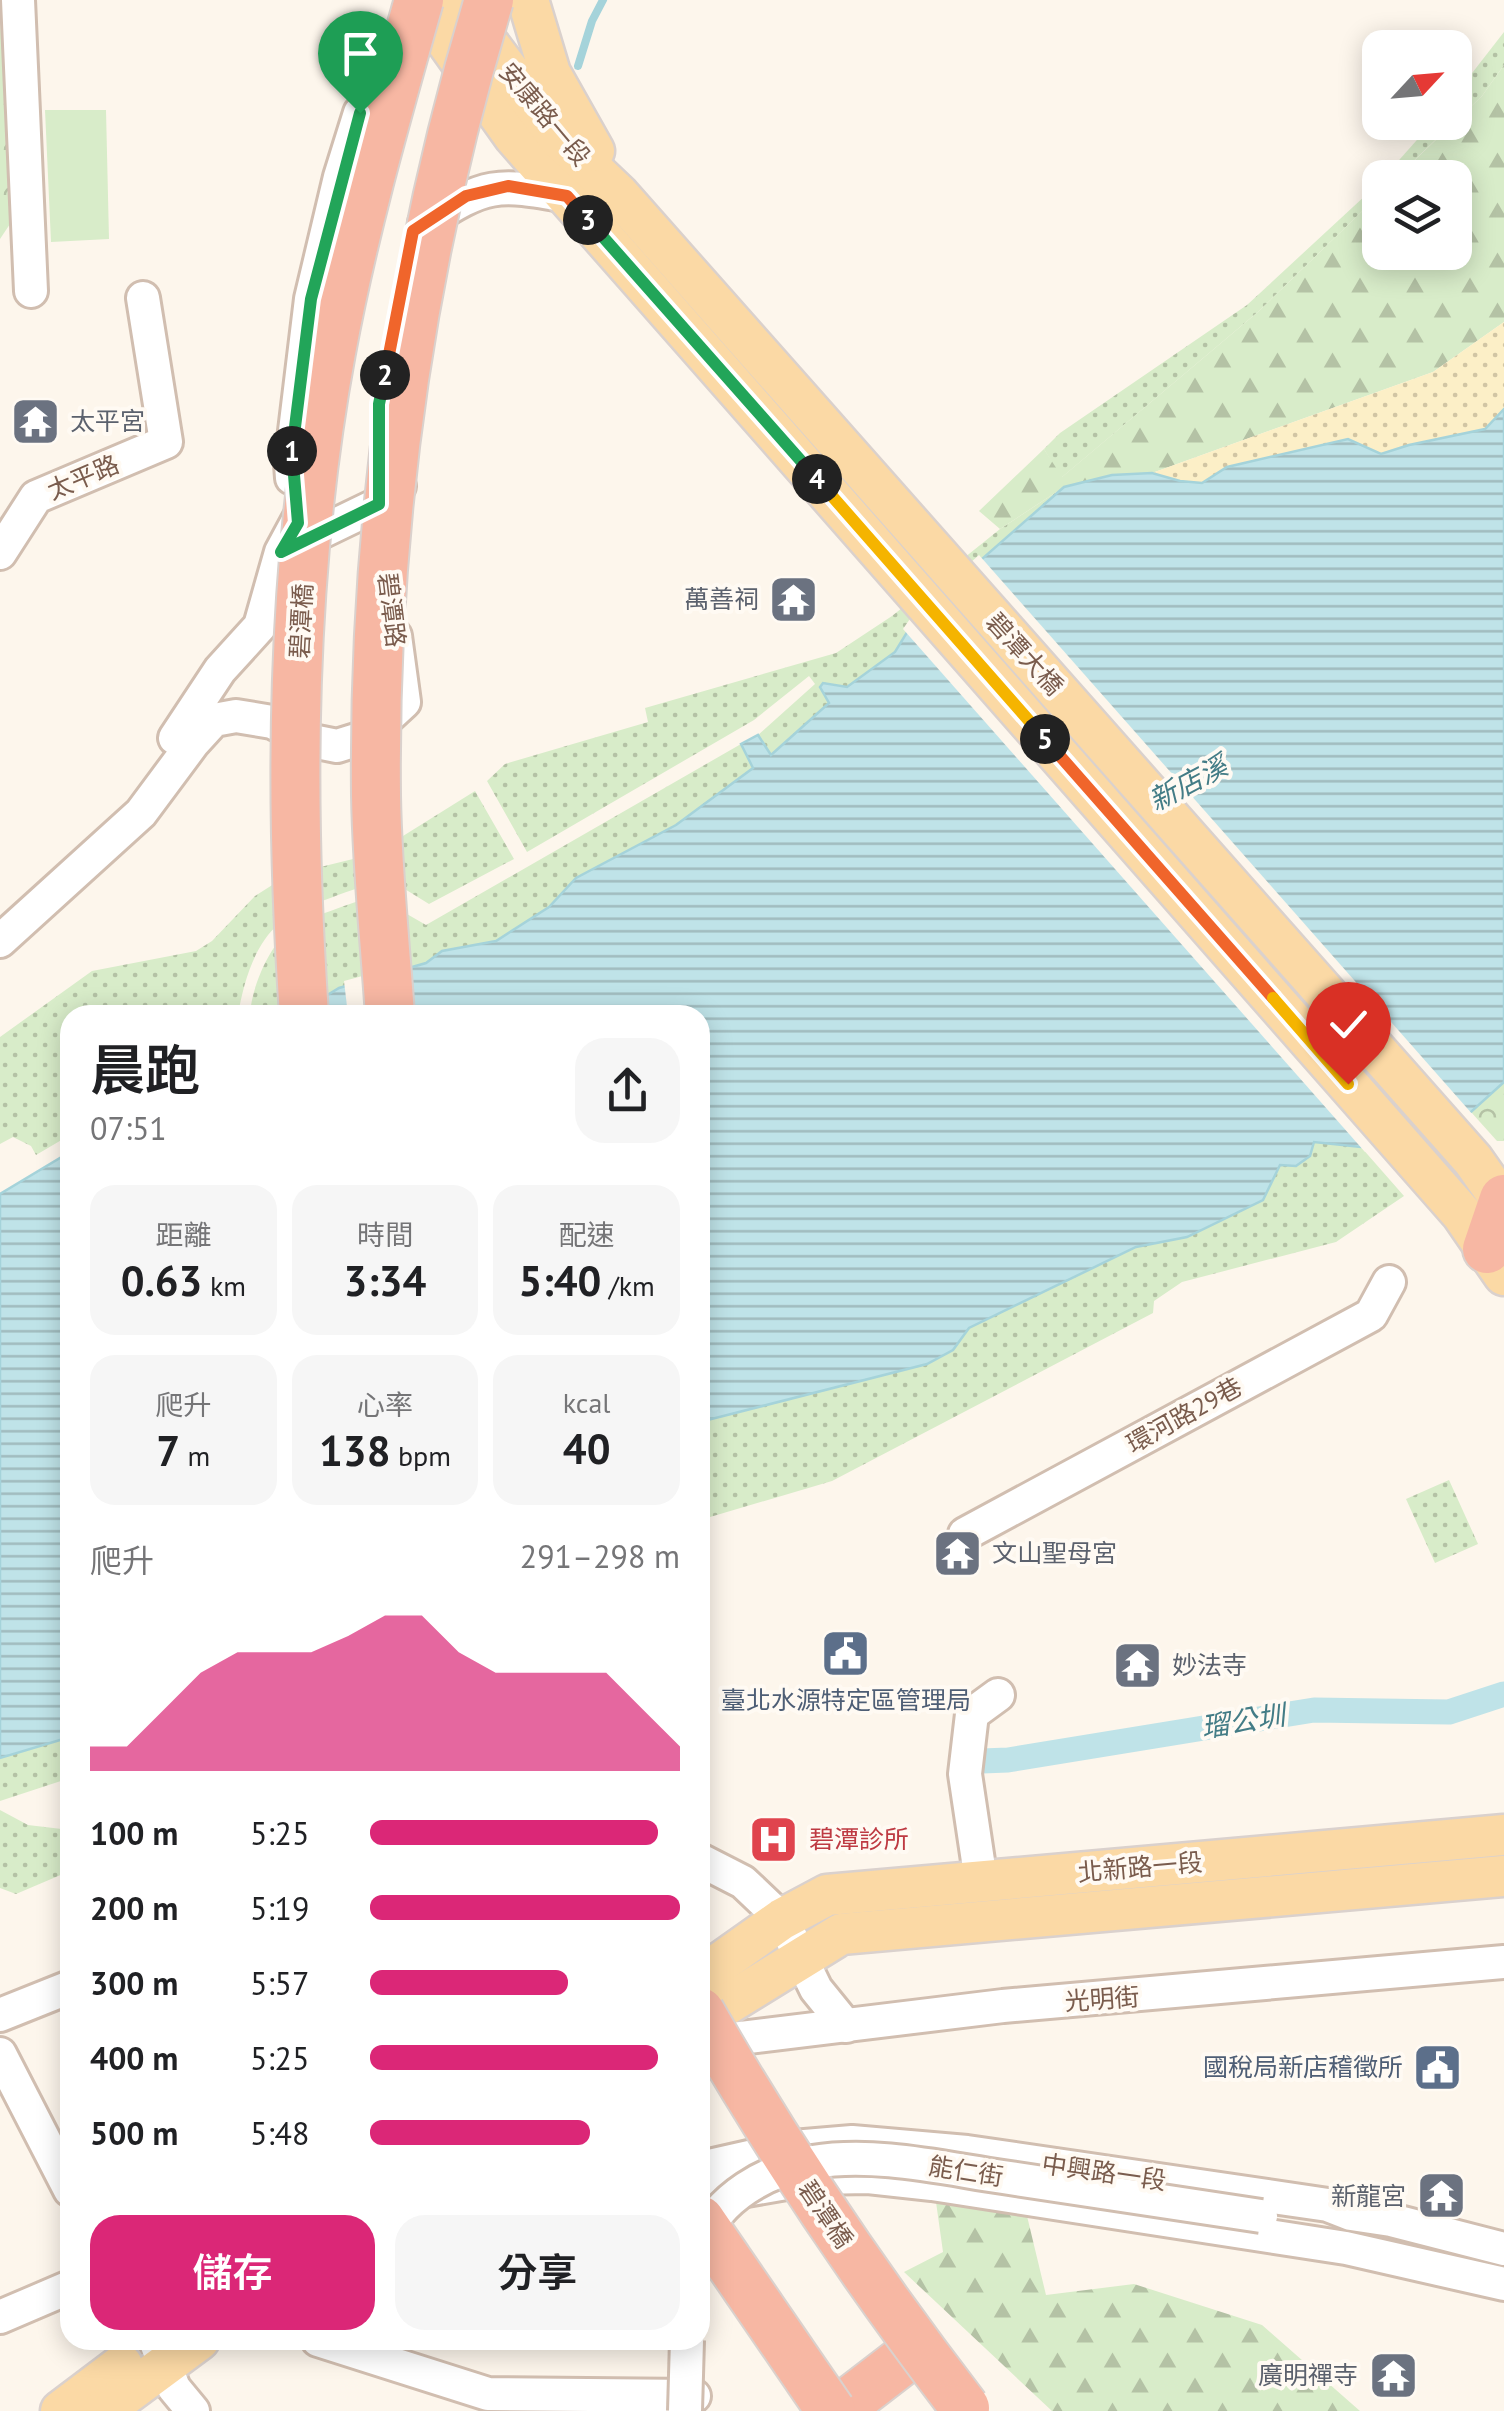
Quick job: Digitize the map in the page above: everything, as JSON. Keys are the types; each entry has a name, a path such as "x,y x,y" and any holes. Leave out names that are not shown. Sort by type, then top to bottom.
{"highway":[{"name":"碧潭橋","path":"303,1005 295,884 295,713 306,533 331,354 366,186 449,3"},
{"path":"389,1005 376,797 380,581 394,438 424,255 456,110 449,3"},
{"name":"碧潭橋","path":"710,2029 830,2222 965,2408"},
{"path":"710,2234 834,2411 920,2348"}],"main road":[{"name":"安康路一段","path":"528,0 550,72 618,194"},
{"name":"安康路一段","path":"449,3 560,139 618,194"},
{"name":"安康路一段","path":"449,3 454,56 514,136"},
{"name":"碧潭大橋","path":"514,136 1444,1194 1501,1230"},
{"name":"碧潭大橋","path":"618,194 1473,1160 1501,1230"},
{"name":"北新路一段","path":"710,1970 782,1919 827,1896 1504,1835"},
{"name":"北新路一段","path":"710,2015 841,1934 1504,1876"},
{"path":"61,2411 160,2350"},
{"path":"103,2411 163,2350"}],"street":[{"path":"18,0 31,291"},
{"path":"0,925 134,792 186,724 220,670 260,626 281,552 298,523 340,394 359,278 407,79 449,3"},
{"name":"碧潭路","path":"0,941 141,813 192,743 214,720 236,716 272,722 312,742 338,746 366,737 404,702 379,504 379,404 413,231 454,56"},
{"path":"298,523 291,464 298,399 311,299 332,212 360,113 407,79"},
{"path":"413,231 466,196 508,186 567,196"},
{"name":"太平路","path":"0,552 36,497 166,442 142,298"},
{"path":"281,552 379,504 413,472"},
{"name":"環河路29巷","path":"965,1534 1371,1315 1389,1282"},
{"path":"981,1881 966,1763 972,1714 998,1695"},
{"path":"710,1865 743,1882 782,1919 816,1989 846,2026"},
{"name":"光明街","path":"710,2042 1002,2006 1504,1962"},
{"path":"0,2015 60,1991"},
{"path":"0,2054 60,2171"},
{"name":"中興路一段","path":"710,2166 793,2147 852,2142 967,2152 1328,2205 1504,2249"},
{"name":"能仁街","path":"710,2223 726,2202 754,2184 780,2171 837,2159 918,2164 1261,2216"},
{"name":"中興路一段","path":"710,2196 815,2178 868,2177 1121,2211 1346,2248 1504,2284"},
{"path":"1261,2216 1303,2220 1352,2214"},
{"path":"1261,2216 1346,2248"},
{"path":"0,2318 60,2291"},
{"path":"169,2350 174,2388 193,2411"},
{"path":"349,2350 488,2394 683,2405"},
{"path":"674,2350 683,2405"},
{"path":"683,2405 686,2350"},
{"path":"683,2405 692,2350"}],"green space":[{"path":"0,19 14,218 0,239"},
{"path":"1504,32 1504,65 1472,106 1472,73"},
{"path":"1504,65 1504,322 1433,372 1152,473 1112,475 1064,487 1000,529 979,511 1044,449 1062,477 1259,311 1362,211 1362,270 1472,270 1472,160 1415,160 1436,140 1472,140 1472,106"},
{"path":"45,110 106,110 109,239 51,242"},
{"path":"1417,140 1435,140 1415,160 1399,160"},
{"path":"1362,199 1362,211 1259,311 1061,478 1044,449 1060,433 1247,305"},
{"path":"1064,487 917,616 895,652 847,687 820,687 830,703 770,756 758,735 815,684 809,676 754,720 527,852 487,781 505,764 648,722 645,708 836,653 892,616 1000,529"},
{"path":"741,744 753,768 676,825 576,878 549,907 496,941 442,951 426,963 339,988 311,1005 251,1005 269,956 283,936 299,924 374,895 426,925"},
{"path":"475,791 514,859 429,904 387,878 289,917 270,932 256,954 240,1005 60,1005 60,1141 36,1155 31,1146 13,1137 0,1144 0,1037 92,971 196,951 212,941 255,896 288,875 353,859 403,836"},
{"path":"1504,1082 1504,1141 1497,1141 1471,1112"},
{"path":"1314,1142 1361,1147 1404,1196 1336,1242 1182,1282 1154,1301 1153,1313 832,1481 710,1517 710,1419 927,1364 952,1350 968,1328 1136,1247 1187,1237 1280,1165 1296,1166 1310,1156"},
{"path":"1449,1480 1478,1544 1435,1563 1406,1499"},
{"path":"60,1740 60,1781 0,1801 0,1758"},
{"path":"0,1810 28,1825 60,1829 60,1875 16,1894 0,1888"},
{"path":"936,2202 1027,2216 1046,2295 1134,2284 1262,2325 1360,2411 1052,2411 904,2272 943,2252"}],"sand":[{"path":"1504,322 1504,409 1485,429 1381,454 1349,439 1227,467 1202,483 1152,473 1433,372"}],"water":[{"name":"新店溪","path":"1504,409 1504,1082 1471,1112 1361,1147 1314,1142 1310,1156 1296,1166 1280,1165 1263,1200 1187,1237 1136,1247 969,1328 953,1350 927,1364 710,1419 710,1005 311,1005 339,988 426,963 442,951 496,941 549,907 576,878 676,825 753,768 741,744 758,735 771,755 829,703 820,687 823,683 847,687 895,652 917,616 1064,487 1112,475 1152,473 1202,483 1227,467 1348,439 1381,454 1485,429"},
{"path":"60,1158 60,1740 0,1758 0,1194"}],"pier":[{"path":"979,555 1474,1116 1365,1152 903,629 914,613"},
{"path":"399,966 405,1005 347,1005 344,981"}],"waterway":[{"path":"578,66 603,0"},
{"name":"瑠公圳","path":"982,1761 1314,1710 1449,1712 1504,1694"}],"place":[{"name":"太平宮","path":"35,421"},
{"name":"萬善祠","path":"794,599"},
{"name":"文山聖母宮","path":"957,1553"},
{"name":"臺北水源特定區管理局","path":"846,1654"},
{"name":"妙法寺","path":"1137,1665"},
{"name":"碧潭診所","path":"774,1839"},
{"name":"國稅局新店稽徵所","path":"1438,2067"},
{"name":"新龍宮","path":"1441,2196"},
{"name":"廣明禪寺","path":"1393,2375"}],"route":[{"path":"360,113 311,299 291,464 298,523 281,552 379,504 379,404 413,231 466,196 508,186 567,196 1348,1084"}]}
